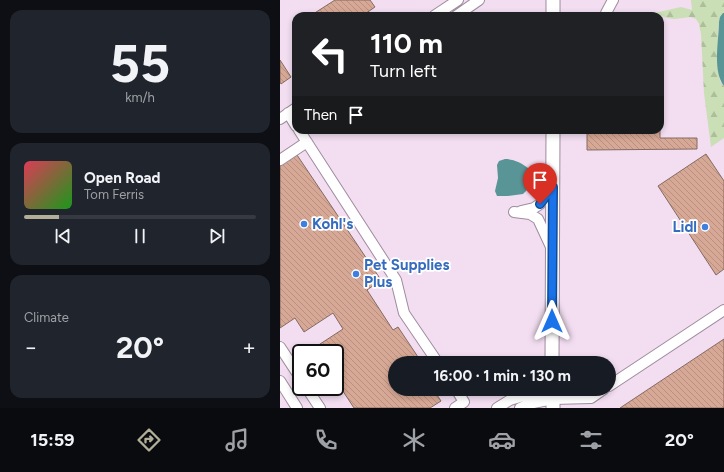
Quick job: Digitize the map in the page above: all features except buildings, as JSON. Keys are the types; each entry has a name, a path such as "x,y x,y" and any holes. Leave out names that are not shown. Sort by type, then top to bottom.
{"main road":[{"path":"553,0 553,12"},
{"path":"552,356 553,134"}],"street":[{"path":"440,12 458,0"},
{"path":"462,12 480,0"},
{"path":"607,12 613,0"},
{"path":"302,134 396,280 404,313 433,356"},
{"path":"280,160 307,142"},
{"path":"552,250 538,219 530,214 514,212 534,208 540,204 553,187"},
{"path":"616,381 724,310"},
{"path":"280,347 292,365"},
{"path":"280,381 297,408"},
{"path":"497,408 510,400 533,393 553,399"},
{"path":"312,396 320,408"},
{"path":"455,408 467,405 461,396"},
{"path":"520,408 528,404 553,399 591,398 594,396"}],"green space":[{"path":"691,0 724,0 724,13 719,22 717,62 720,81 724,86 724,138 711,147 704,93 701,34 699,24 696,19 691,17 674,19 667,18 664,17 664,12 658,12 681,7 692,10"}],"shaded area":[{"path":"723,13 724,86 720,80 717,64 719,22"},
{"path":"505,159 523,164 528,168 529,183 527,190 523,194 497,196 495,191 498,178 497,165 499,161"}],"place":[{"name":"Kohl's","path":"304,224"},
{"name":"Lidl","path":"705,227"},
{"name":"Pet Supplies Plus","path":"356,274"}],"route":[{"path":"540,204 553,187 552,321"}]}
